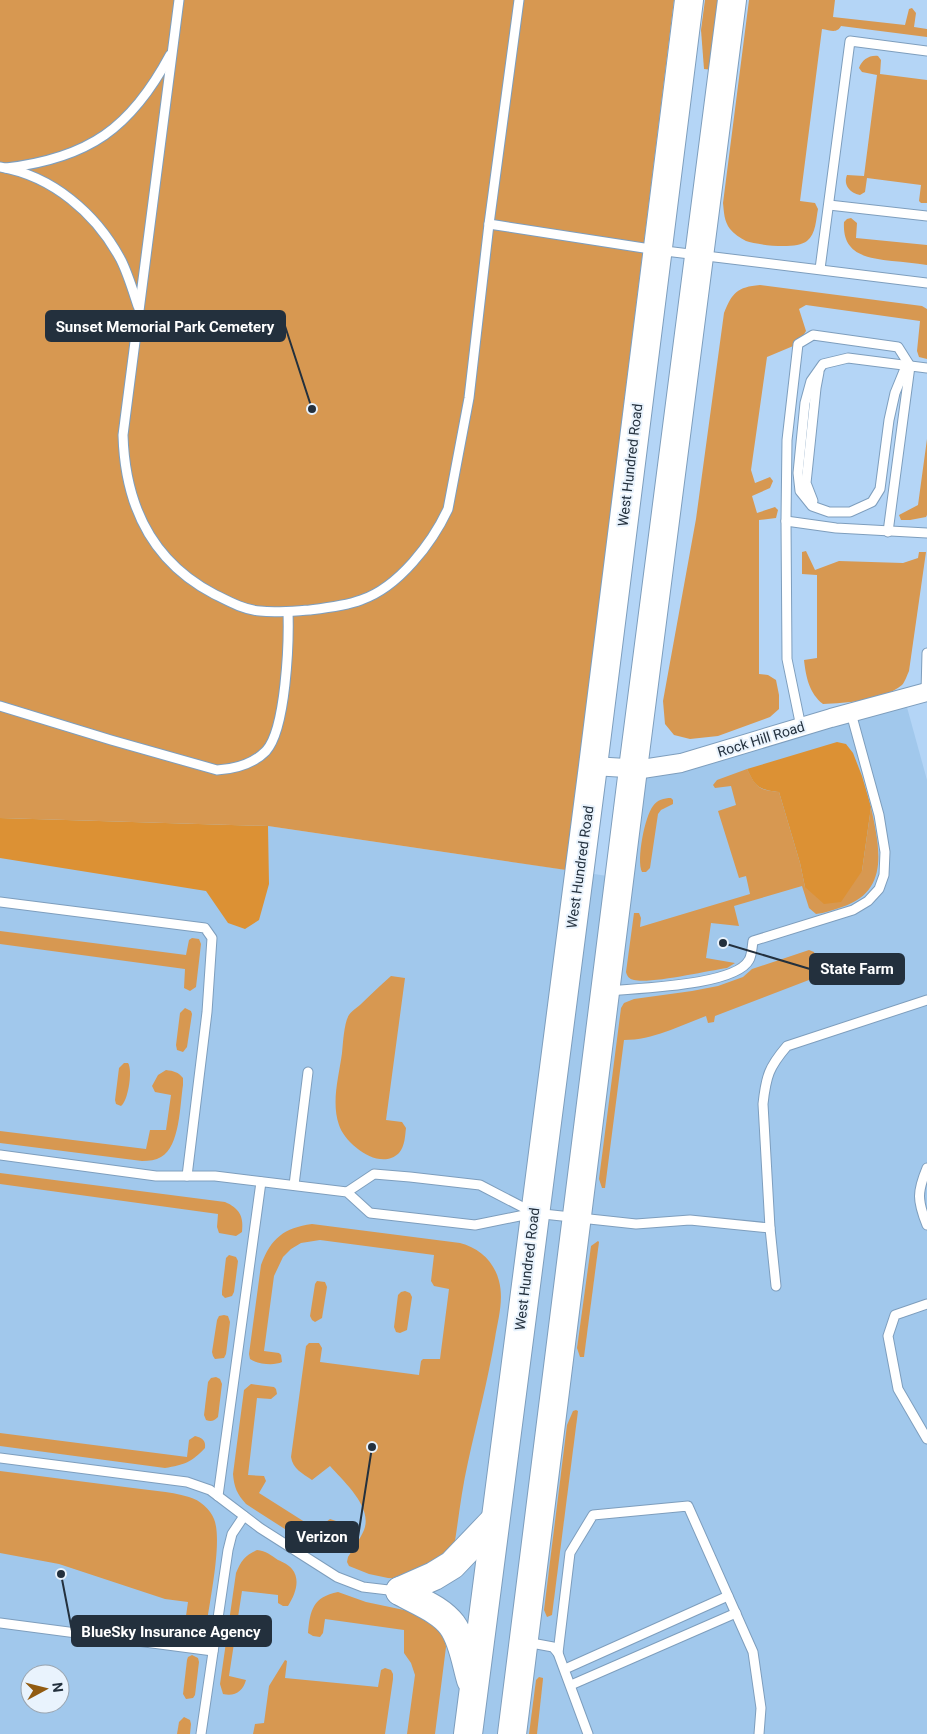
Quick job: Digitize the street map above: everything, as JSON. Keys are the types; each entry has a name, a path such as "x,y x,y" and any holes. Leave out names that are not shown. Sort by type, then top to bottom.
{"main road":[{"name":"West Hundred Road","path":"468,1734 593,766 689,0"},
{"path":"512,1734 732,0"},
{"path":"400,1591 434,1576 452,1565 495,1520"},
{"path":"400,1591 439,1613 453,1626 458,1636 474,1688"}],"street":[{"name":"Rock Hill Road","path":"593,766 633,769 681,763 927,692"}],"lane":[{"path":"179,0 123,435 124,460 130,490 140,519 156,545 177,568 202,588 229,602 259,611 288,612 331,608 362,600 383,588 407,569 423,551 448,509 470,398 489,224 519,0"},
{"path":"820,270 850,41 927,51"},
{"path":"3,168 28,166 63,157 85,148 112,131 135,109 156,81 173,50"},
{"path":"3,168 46,182 73,200 96,223 122,262 139,309"},
{"path":"829,206 927,216"},
{"path":"489,224 657,250 927,283"},
{"path":"801,727 788,660 787,440 798,344 813,335 898,347 910,366 888,532"},
{"path":"910,366 904,371 895,394 889,420 880,489 872,502 850,512 829,512 812,506 800,492 798,473 805,403 811,380 823,364 848,358 927,368"},
{"path":"786,521 836,528 927,534"},
{"path":"0,706 217,770 234,768 251,762 265,751 274,740 284,691 288,612"},
{"path":"927,653 927,692"},
{"path":"605,991 695,983 723,976 740,969 749,960 754,941 853,910 868,901 879,889 884,875 886,852 879,815 851,713"},
{"path":"0,902 205,928 212,938 207,1012 186,1176"},
{"path":"776,1286 770,1228 763,1104 765,1085 772,1063 787,1046 927,1000"},
{"path":"294,1185 308,1072"},
{"path":"0,1155 156,1176 215,1176 347,1192 370,1213 475,1225 534,1213 636,1224 690,1220 770,1228"},
{"path":"927,1168 921,1183 919,1206 927,1225"},
{"path":"347,1192 374,1174 410,1177 480,1185 534,1213"},
{"path":"218,1496 261,1182"},
{"path":"927,1304 895,1315 888,1336 898,1389 927,1439"},
{"path":"0,1458 187,1482 210,1490 260,1528 337,1577 363,1587 400,1591"},
{"path":"558,1653 570,1554 593,1515 688,1506 753,1652 761,1708 759,1734"},
{"path":"202,1734 228,1550 232,1534 244,1516"},
{"path":"565,1669 728,1596"},
{"path":"571,1685 736,1613"},
{"path":"0,1623 213,1650"},
{"path":"523,1642 553,1647 558,1653 588,1734"}],"shaded area":[{"path":"0,0 674,0 566,870 268,826 0,818"},
{"path":"705,0 723,0 714,70 704,69 701,30"},
{"path":"749,0 835,0 833,17 905,25 909,9 912,8 916,13 914,27 927,29 927,37 841,26 835,31 822,29 800,201 815,203 818,209 812,234 802,244 786,246 746,241 730,229 725,216 723,203"},
{"path":"878,56 881,60 880,74 927,80 927,203 919,201 921,185 867,178 865,192 860,195 850,190 846,182 847,175 864,176 877,75 862,72 859,68 866,59"},
{"path":"851,218 857,223 856,238 927,245 927,265 874,258 858,253 847,242 844,233 844,222"},
{"path":"760,285 922,306 927,309 927,359 919,357 917,351 920,321 806,305 799,309 806,331 798,344 767,357 751,470 755,483 770,477 773,481 770,488 752,496 757,513 775,507 778,510 776,518 759,520 759,674 768,675 776,680 779,709 770,717 718,736 690,739 674,735 665,724 663,701 696,519 724,313 736,292 746,287"},
{"path":"927,439 927,515 926,517 901,520 899,515 918,505"},
{"path":"806,551 815,570 839,561 903,563 918,558 919,552 926,552 909,671 902,685 885,695 853,702 823,704 814,695 807,678 804,660 817,658 817,575 802,574 802,552"},
{"path":"905,700 927,780 927,1734 0,1734 0,818 268,826 621,878 634,771"},
{"path":"837,742 846,744 853,753 871,807 862,871 841,902 824,904 805,887 800,863 779,792 766,790 758,786 747,769"},
{"path":"747,769 756,784 762,789 779,792 800,863 805,887 862,871 871,807 878,852 878,866 875,879 858,900 823,913 816,914 809,908 802,886 734,906 739,926 711,923 706,958 735,963 727,968 665,979 642,981 631,979 626,972 634,913 639,913 641,918 640,927 750,894 746,876 739,878 718,811 736,805 731,786 715,788 713,785 717,780"},
{"path":"671,798 673,804 661,810 658,814 650,868 646,872 642,872 640,866 641,848 644,828 650,811 659,801"},
{"path":"0,818 268,826 269,884 259,920 245,929 228,923 206,891 0,858"},
{"path":"0,931 186,955 189,940 192,938 199,939 201,944 196,987 190,991 184,988 185,969 0,944"},
{"path":"809,950 814,952 822,975 715,1016 714,1022 708,1023 706,1016 656,1035 624,1040 605,1188 602,1188 599,1179 621,1008 624,1003 634,999 718,986 743,977 752,969"},
{"path":"391,976 405,978 386,1120 402,1122 406,1128 404,1144 399,1153 391,1158 382,1159 373,1158 364,1153 348,1140 339,1125 336,1098 347,1018 352,1011"},
{"path":"185,1008 191,1011 192,1014 187,1047 183,1052 177,1050 176,1045 180,1013"},
{"path":"124,1063 128,1063 130,1078 128,1092 121,1106 116,1104 115,1100 119,1068"},
{"path":"166,1070 179,1074 183,1078 183,1085 176,1135 167,1152 159,1158 142,1161 0,1143 0,1131 146,1149 150,1130 166,1130 171,1095 155,1092 152,1086 158,1075"},
{"path":"0,1173 225,1202 234,1207 239,1213 242,1221 242,1232 236,1236 219,1233 217,1227 218,1214 0,1184"},
{"path":"312,1224 467,1245 485,1256 497,1274 499,1281 501,1303 499,1317 462,1492 455,1541 452,1550 403,1579 369,1574 349,1566 347,1562 348,1557 364,1530 366,1521 361,1504 356,1495 330,1466 312,1480 298,1470 292,1461 306,1346 309,1343 319,1343 322,1348 320,1362 419,1375 423,1359 440,1359 449,1289 434,1286 431,1281 434,1255 320,1240 301,1243 283,1257 274,1276 264,1351 279,1353 282,1362 270,1364 253,1361 250,1359 249,1354 261,1265 269,1248 280,1236 294,1228"},
{"path":"598,1241 584,1357 580,1357 577,1348 591,1246"},
{"path":"229,1255 236,1257 238,1261 234,1292 232,1296 225,1298 222,1295 222,1291 226,1258"},
{"path":"317,1281 325,1282 327,1287 322,1318 315,1322 310,1316"},
{"path":"405,1291 410,1293 412,1297 407,1330 400,1333 396,1332 394,1327 398,1295"},
{"path":"219,1316 228,1316 230,1322 226,1354 224,1358 215,1359 212,1352 217,1320"},
{"path":"216,1377 220,1379 222,1384 218,1417 209,1421 206,1420 204,1415 208,1382 211,1378"},
{"path":"251,1384 274,1387 277,1394 271,1399 257,1398 248,1475 264,1476 266,1481 259,1493 319,1531 330,1519 336,1521 337,1529 334,1539 323,1550 319,1551 246,1504 236,1490 233,1474 244,1390"},
{"path":"573,1411 578,1411 552,1615 547,1617 544,1610 567,1425"},
{"path":"0,1433 187,1457 189,1440 195,1436 203,1440 205,1448 196,1457 187,1462 165,1468 0,1446"},
{"path":"0,1471 174,1493 193,1498 204,1505 214,1519 217,1542 206,1629 202,1635 197,1638 189,1636 190,1617 186,1616 188,1602 165,1599 59,1564 0,1553"},
{"path":"257,1550 263,1551 291,1568 295,1573 296,1588 288,1606 278,1603 278,1595 242,1591 229,1676 246,1680 238,1692 227,1695 223,1694 220,1684 236,1573 244,1559"},
{"path":"338,1592 366,1602 423,1614 434,1621 445,1638 446,1647 435,1734 407,1734 415,1675 411,1663 404,1653 404,1630 325,1619 323,1633 320,1637 308,1633 314,1606 323,1597"},
{"path":"192,1655 198,1658 199,1662 195,1695 193,1698 186,1699 183,1694 187,1660"},
{"path":"285,1660 287,1661 285,1678 378,1687 381,1670 385,1668 391,1670 393,1679 385,1734 253,1734 255,1724 264,1723 269,1686"},
{"path":"539,1677 543,1679 537,1734 529,1734 536,1680"},
{"path":"184,1717 190,1720 190,1734 177,1734 179,1722"}],"place":[{"name":"Sunset Memorial Park Cemetery","path":"312,409"},
{"name":"State Farm","path":"723,943"},
{"name":"Verizon","path":"372,1447"},
{"name":"BlueSky Insurance Agency","path":"61,1574"}]}
